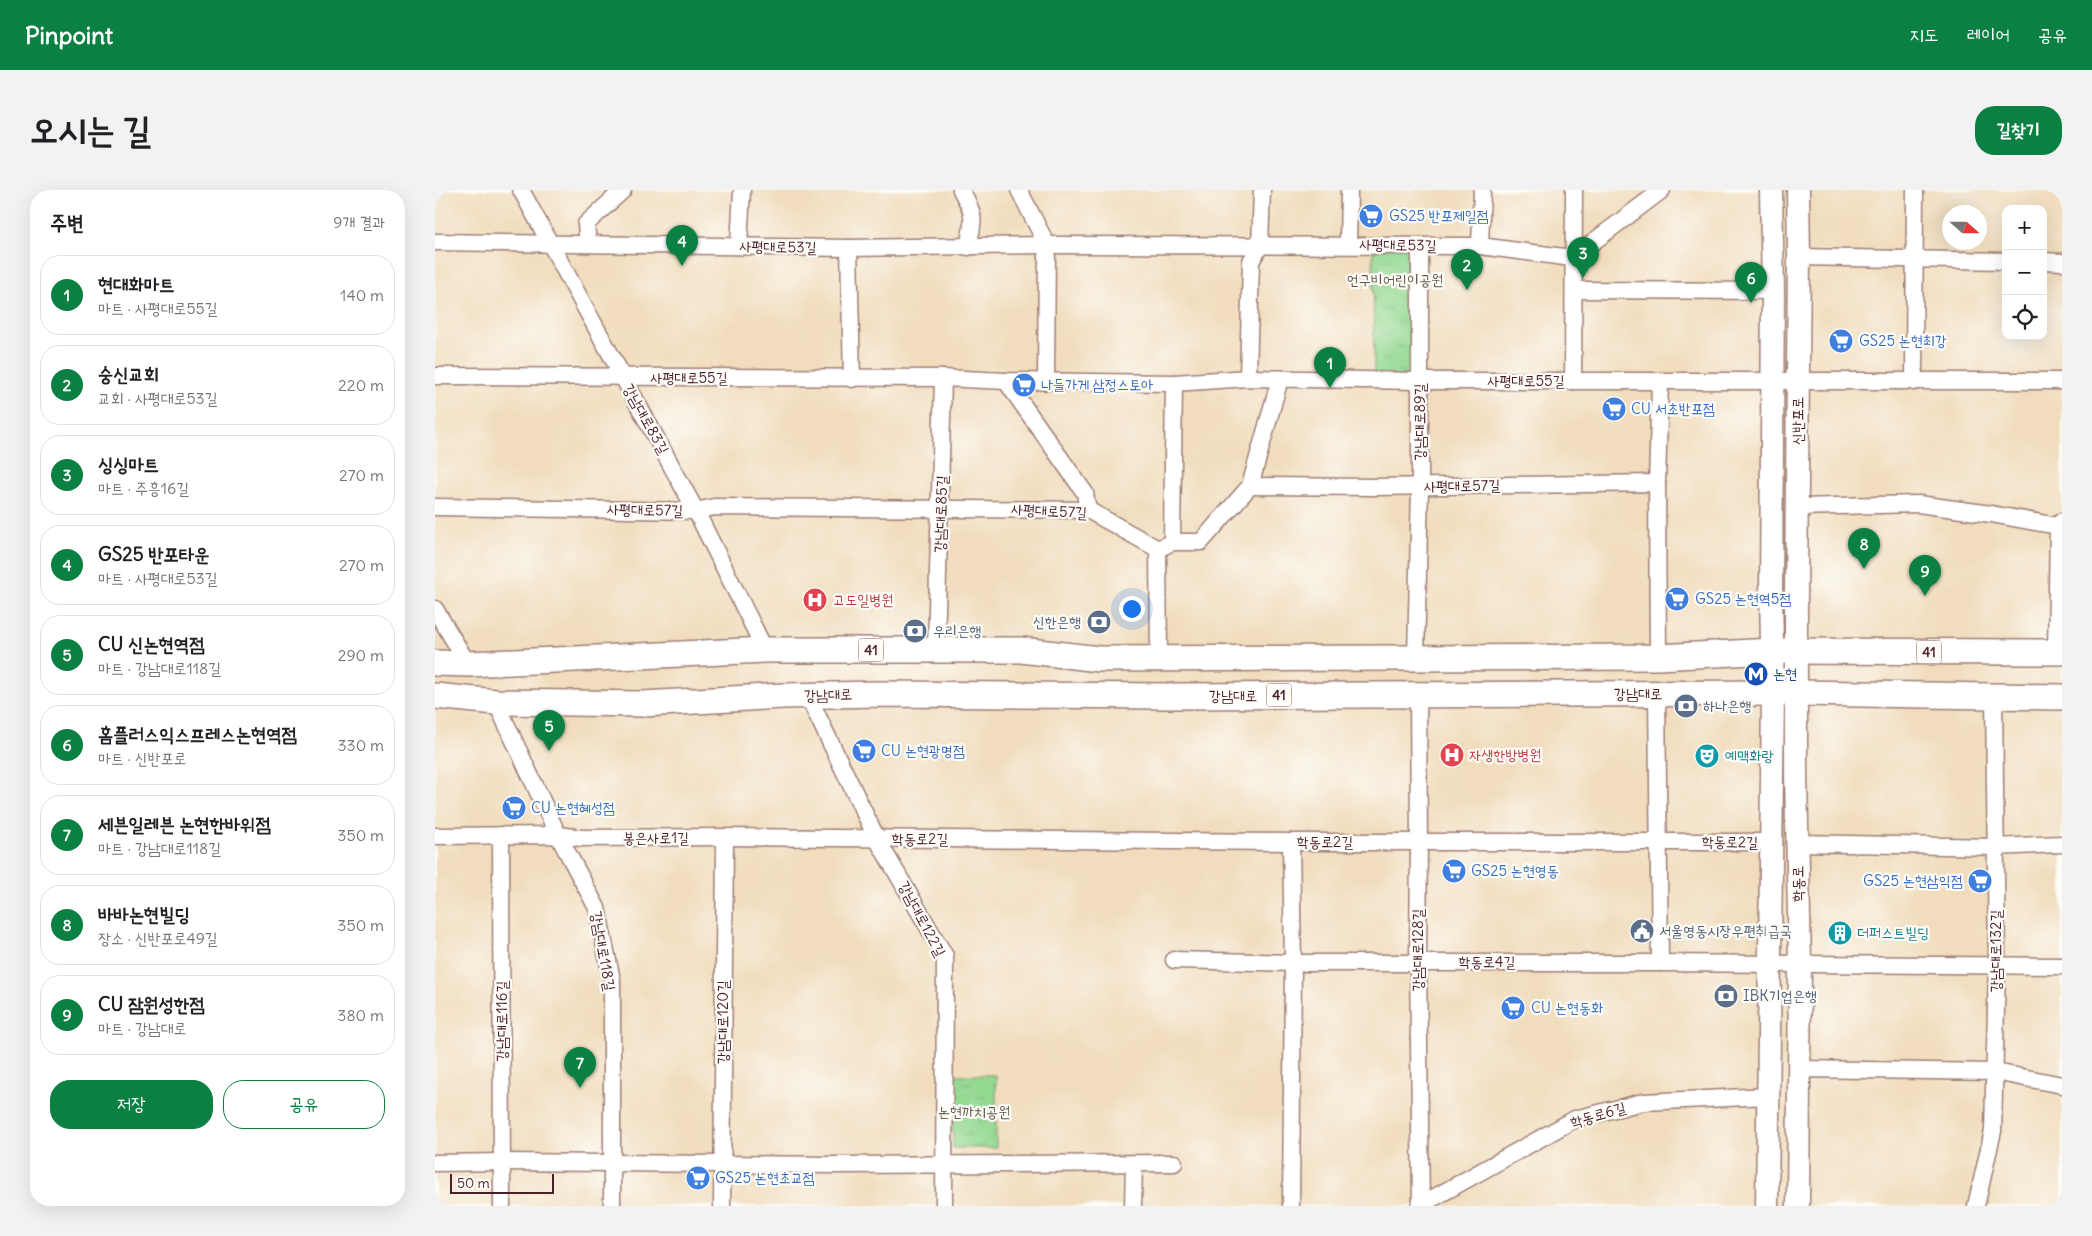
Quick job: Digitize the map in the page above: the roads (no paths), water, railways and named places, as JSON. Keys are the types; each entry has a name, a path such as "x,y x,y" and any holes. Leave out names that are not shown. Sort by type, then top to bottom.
{"main road":[{"name":"신반포로","path":"1771,190 1772,382 1785,694"},
{"name":"신반포로","path":"1784,651 1798,507 1798,190"},
{"name":"41","path":"435,663 468,664 765,650 1021,650 1099,659 1658,656 1784,651 2059,652"},
{"name":"강남대로","path":"435,696 496,702 643,704 877,694 1163,696 1994,694 2062,696"},
{"name":"학동로","path":"1767,1206 1772,842 1785,694"},
{"name":"학동로","path":"1785,694 1798,843 1800,963 1798,1206"}],"street":[{"name":"강남대로83길","path":"522,190 696,510 765,650"},
{"path":"588,244 586,224 623,190"},
{"path":"739,246 742,190"},
{"path":"961,190 974,218 968,247"},
{"path":"1019,190 1047,245 1046,382"},
{"path":"1248,378 1251,261 1260,246 1262,190"},
{"path":"1348,244 1349,190"},
{"path":"1480,246 1482,190"},
{"path":"1573,381 1574,290 1572,258 1574,190"},
{"path":"1572,258 1662,190"},
{"path":"1914,382 1915,190"},
{"name":"사평대로53길","path":"435,242 849,248 1348,244 1480,246 1572,258"},
{"name":"강남대로89길","path":"1416,657 1420,487 1420,246"},
{"path":"849,248 852,379"},
{"path":"1799,257 2002,261"},
{"path":"2047,261 2062,262"},
{"path":"1574,290 1773,292"},
{"name":"사평대로55길","path":"435,376 943,378 1174,384 1248,378 1420,382 2062,381"},
{"name":"강남대로85길","path":"936,650 943,378"},
{"path":"1250,486 1280,379"},
{"path":"1006,381 1085,493 1088,510"},
{"path":"1658,656 1657,483 1660,382"},
{"path":"1159,658 1174,384"},
{"name":"사평대로57길","path":"435,507 696,510 714,507 1088,510 1165,546 1201,542 1250,486 1420,487 1657,483"},
{"path":"1798,507 1918,504 2060,524 2059,652"},
{"path":"435,609 468,664"},
{"name":"강남대로128길","path":"1418,694 1420,1206"},
{"path":"1657,694 1659,963"},
{"name":"강남대로132길","path":"1976,1206 1993,1131 1997,966 1994,694"},
{"name":"강남대로122길","path":"808,696 877,839 945,956 944,1206"},
{"name":"강남대로118길","path":"496,702 558,835 597,908 612,980 612,1206"},
{"name":"강남대로116길","path":"501,835 502,1206"},
{"name":"봉은사로1길","path":"435,836 558,835 582,838 877,839"},
{"name":"강남대로120길","path":"722,1206 725,837"},
{"name":"학동로2길","path":"877,839 1291,842 1772,842"},
{"path":"1291,842 1293,963 1291,1206"},
{"path":"1798,843 1995,847 2062,844"},
{"name":"학동로4길","path":"1174,960 1293,963 1800,963 2062,966"},
{"path":"1798,1069 1995,1072 2062,1085"},
{"name":"학동로6길","path":"1420,1206 1575,1119 1643,1102 1768,1096"},
{"path":"435,1164 503,1162 1174,1164"},
{"path":"1133,1206 1134,1164"}],"place":[{"name":"GS25 반포제일점","path":"1371,216"},
{"name":"GS25 반포타운","path":"682,266"},
{"name":"싱싱마트","path":"1583,278"},
{"name":"숭신교회","path":"1467,290"},
{"name":"홈플러스익스프레스논현역점","path":"1751,303"},
{"name":"GS25 논현최강","path":"1841,341"},
{"name":"나들가게 삼정스토아","path":"1024,385"},
{"name":"현대화마트","path":"1330,388"},
{"name":"CU 서초반포점","path":"1614,409"},
{"name":"바바논현빌딩","path":"1864,569"},
{"name":"CU 잠원성한점","path":"1925,596"},
{"name":"GS25 논현역5점","path":"1677,599"},
{"name":"고도일병원","path":"815,600"},
{"name":"신한은행","path":"1099,622"},
{"name":"우리은행","path":"915,631"},
{"name":"논현","path":"1756,674"},
{"name":"하나은행","path":"1686,706"},
{"name":"CU 신논현역점","path":"549,751"},
{"name":"CU 논현광명점","path":"864,751"},
{"name":"자생한방병원","path":"1452,755"},
{"name":"예맥화랑","path":"1707,756"},
{"name":"CU 논현혜성점","path":"514,808"},
{"name":"GS25 논현영동","path":"1454,871"},
{"name":"GS25 논현삼익점","path":"1980,881"},
{"name":"서울영동시장우편취급국","path":"1642,931"},
{"name":"더퍼스트빌딩","path":"1840,933"},
{"name":"IBK기업은행","path":"1726,996"},
{"name":"CU 논현동화","path":"1513,1008"},
{"name":"세븐일레븐 논현한바위점","path":"580,1088"},
{"name":"GS25 논현초교점","path":"698,1178"}],"park label":[{"name":"언구비어린이공원","path":"1395,280"},
{"name":"논현까치공원","path":"974,1112"}]}
